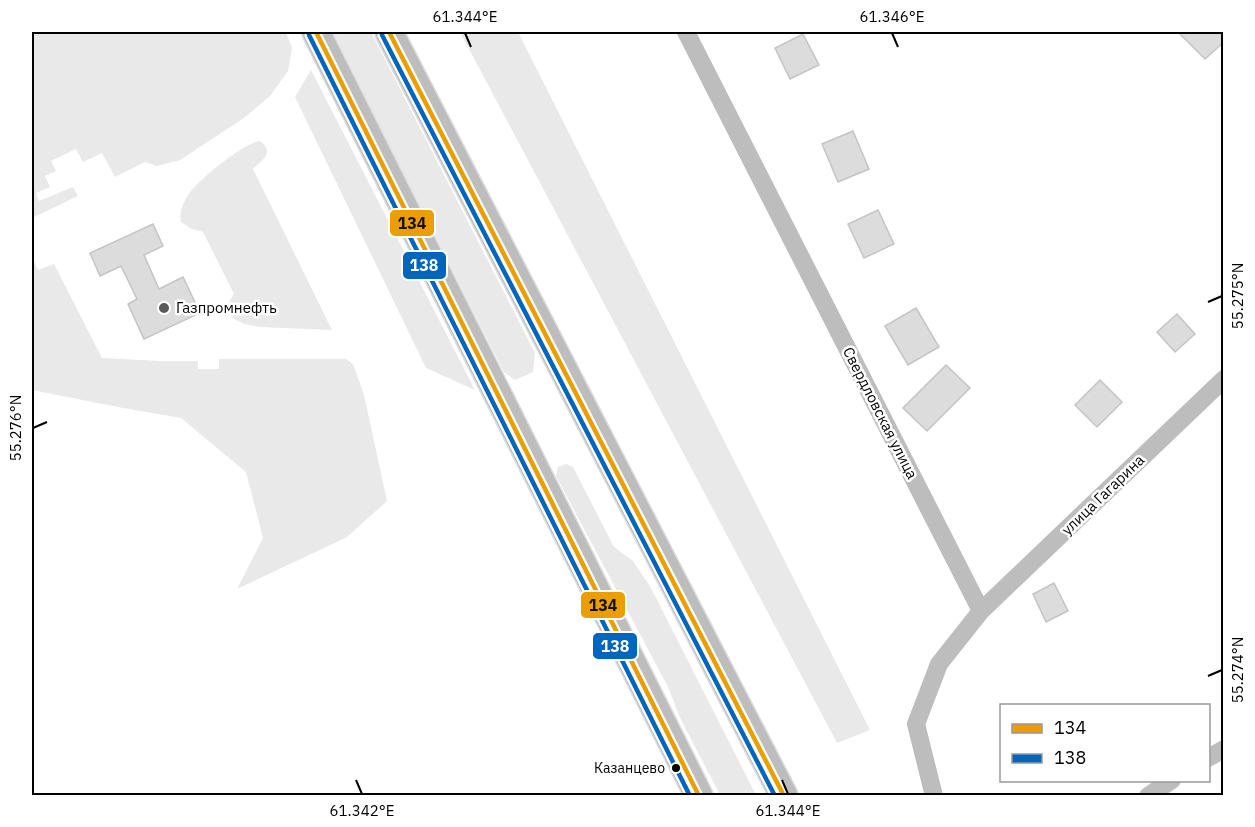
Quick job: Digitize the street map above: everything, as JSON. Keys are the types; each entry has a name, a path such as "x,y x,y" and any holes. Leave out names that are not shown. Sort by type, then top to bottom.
{"main road":[{"path":"316,32 699,795"},
{"path":"389,32 784,795"}],"street":[{"name":"Свердловская улица","path":"686,32 981,611"},
{"name":"улица Гагарина","path":"981,611 1224,379"},
{"path":"934,795 916,724 939,664 981,611"},
{"path":"1210,757 1224,749"},
{"path":"1148,795 1169,782"}],"shaded area":[{"path":"32,32 286,32 292,48 288,71 270,96 244,118 180,160 157,166 145,162 115,177 102,153 83,162 76,149 51,161 56,171 45,176 50,187 36,193 39,201 73,187 78,196 32,218"},
{"path":"331,32 371,32 535,353 533,372 515,380 504,372"},
{"path":"460,32 518,32 870,730 837,743"},
{"path":"311,70 475,390 426,368 295,97"},
{"path":"260,141 267,149 266,156 253,169 332,330 260,327 244,324 234,319 226,310 234,294 203,232 192,229 181,222 183,204 193,188 232,155"},
{"path":"33,259 38,270 54,264 102,358 198,361 198,369 219,369 219,359 346,359 353,364 364,395 387,501 347,537 237,589 263,538 246,472 181,418 32,390"},
{"path":"566,464 573,467 614,547 633,561 651,588 756,795 720,795 681,720 668,687 556,476 558,467"}],"building":[{"path":"1178,32 1224,32 1224,42 1205,59"},
{"path":"803,34 819,65 790,79 775,48"},
{"path":"853,131 869,169 838,182 822,144"},
{"path":"878,210 894,244 864,258 848,224"},
{"path":"153,224 163,246 144,255 159,289 183,277 200,313 144,339 128,304 137,299 121,266 100,276 90,253"},
{"path":"916,308 939,347 908,365 885,326"},
{"path":"1177,314 1195,334 1175,352 1157,332"},
{"path":"946,365 970,388 927,431 903,408"},
{"path":"1100,380 1122,402 1097,427 1075,405"},
{"path":"1054,583 1068,611 1046,622 1033,594"}],"transit line":[{"name":"134","path":"316,32 699,796"},
{"name":"134","path":"389,32 784,796"},
{"name":"138","path":"309,35 690,796"},
{"name":"138","path":"382,35 775,796"}],"place":[{"name":"Газпромнефть","path":"164,308"},
{"name":"Казанцево","path":"676,768"}]}
